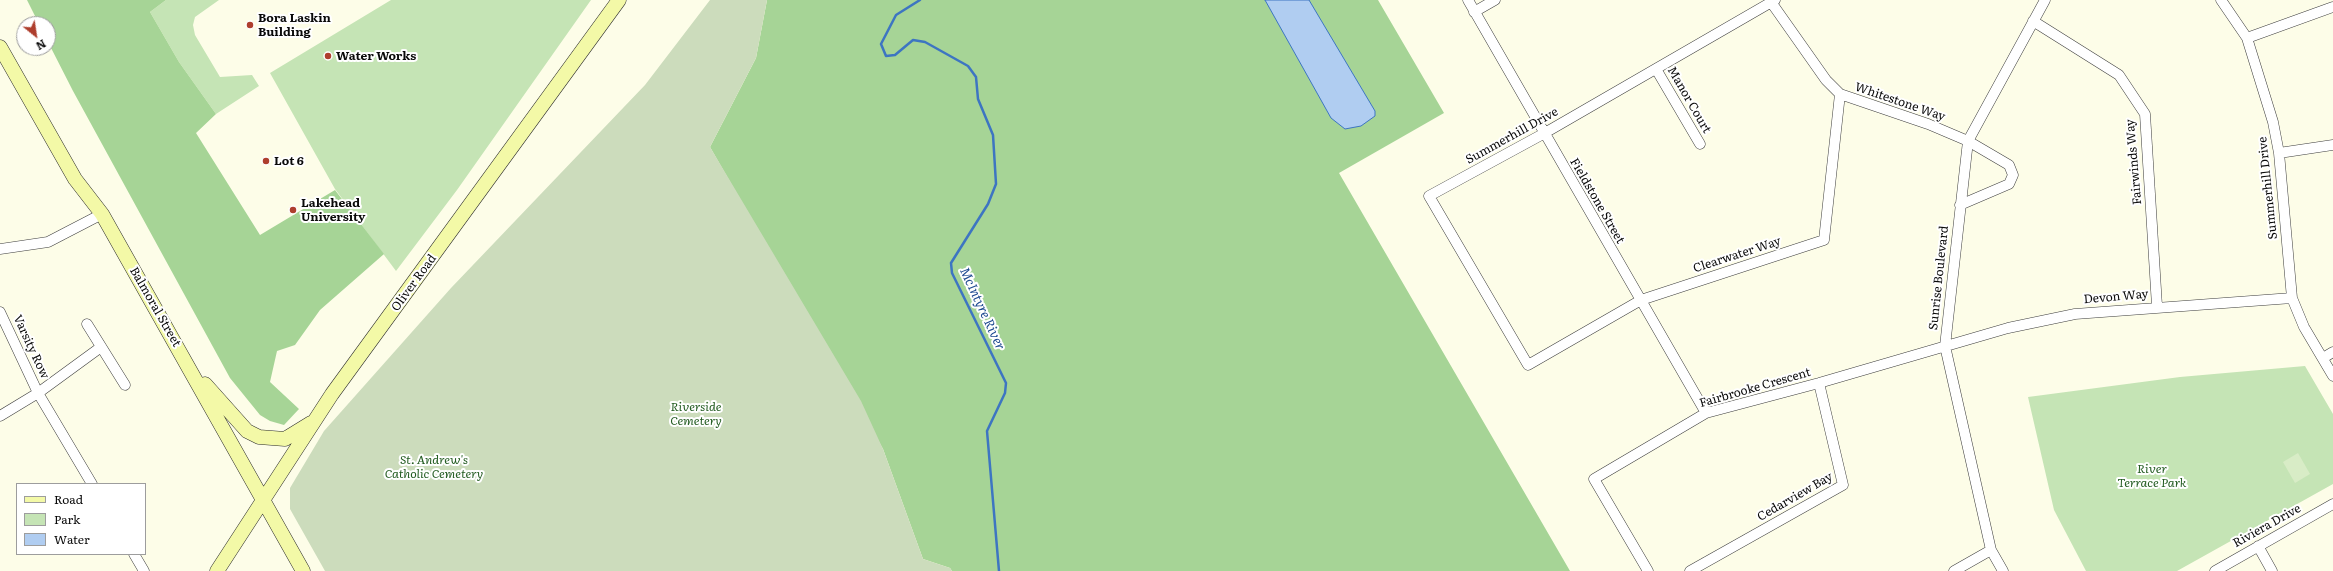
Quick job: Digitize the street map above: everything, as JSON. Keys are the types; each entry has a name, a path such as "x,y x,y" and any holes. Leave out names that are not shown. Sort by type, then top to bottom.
{"main road":[{"name":"Oliver Road","path":"217,571 313,422 618,0"},
{"name":"Balmoral Street","path":"0,47 76,179 102,214 189,366 303,571"},
{"path":"189,366 247,431 259,437 271,440 285,439 313,422"}],"street":[{"name":"Fieldstone Street","path":"1468,0 1543,134 1706,413"},
{"path":"1474,12 1495,0"},
{"name":"Sunrise Boulevard","path":"2003,571 1991,550 1945,346 1968,142 2045,0"},
{"name":"Summerhill Drive","path":"2221,0 2247,38 2266,96 2279,154 2292,298 2304,327 2333,376"},
{"name":"Summerhill Drive","path":"1528,365 1429,196 1543,134 1773,1"},
{"name":"Whitestone Way","path":"1773,1 1826,80 1840,94 1928,124 1968,142 2009,165 2013,175 2009,184 1960,205"},
{"path":"2247,38 2333,7"},
{"name":"Fairwinds Way","path":"2033,21 2119,75 2145,114 2157,306"},
{"name":"Manor Court","path":"1656,69 1700,144"},
{"name":"Clearwater Way","path":"1528,365 1641,300 1824,240 1840,94"},
{"path":"2279,154 2333,145"},
{"path":"0,249 48,242 102,214"},
{"name":"Devon Way","path":"1945,346 2008,328 2074,314 2157,306 2292,298"},
{"name":"Varsity Row","path":"0,312 38,393 91,483"},
{"path":"87,324 125,385"},
{"name":"Fairbrooke Crescent","path":"1648,571 1594,479 1706,413 1819,383 1945,346"},
{"path":"0,416 38,393 101,347"},
{"path":"2323,358 2333,352"},
{"name":"Cedarview Bay","path":"1690,571 1843,485 1819,383"},
{"name":"Riviera Drive","path":"2215,571 2333,504"},
{"path":"2258,546 2272,571"},
{"path":"1954,571 1991,550"},
{"path":"135,555 144,571"}],"green space":[{"path":"27,0 166,0 150,12 179,62 216,114 196,133 260,235 335,190 384,254 320,310 295,345 277,351 270,382 299,409 284,425 270,421 260,415 230,378 55,56 56,16 35,16"},
{"path":"166,0 219,0 195,17 193,25 195,35 220,77 252,75 259,86 216,114 179,62 150,12"},
{"path":"391,0 591,0 457,190 396,271 335,189 270,73"},
{"name":"Riverside Cemetery","path":"710,0 767,0 756,58 710,147 861,401 883,449 923,559 950,568 952,571 325,571 290,509 290,488 324,431 451,288 645,85"},
{"path":"767,0 1378,0 1444,113 1339,173 1570,571 952,571 950,568 923,559 883,449 710,147 756,58"},
{"name":"River Terrace Park","path":"2305,366 2333,414 2333,484 2177,571 2086,571 2054,510 2028,397 2180,377"},
{"path":"2298,453 2310,474 2295,483 2283,462"}],"water":[{"path":"1265,0 1309,0 1375,111 1375,116 1361,126 1345,129 1331,118"}],"waterway":[{"name":"McIntyre River","path":"920,0 896,15 881,44 886,56 895,55 913,40 925,42 968,66 976,77 978,99 993,135 996,184 988,204 951,263 952,273 1006,383 1005,393 987,431 999,571"}],"place":[{"name":"Bora Laskin Building","path":"250,25"},
{"name":"Water Works","path":"328,56"},
{"name":"Lot 6","path":"266,161"},
{"name":"Lakehead University","path":"293,210"}],"park label":[{"name":"St. Andrew's Catholic Cemetery","path":"434,467"}]}
